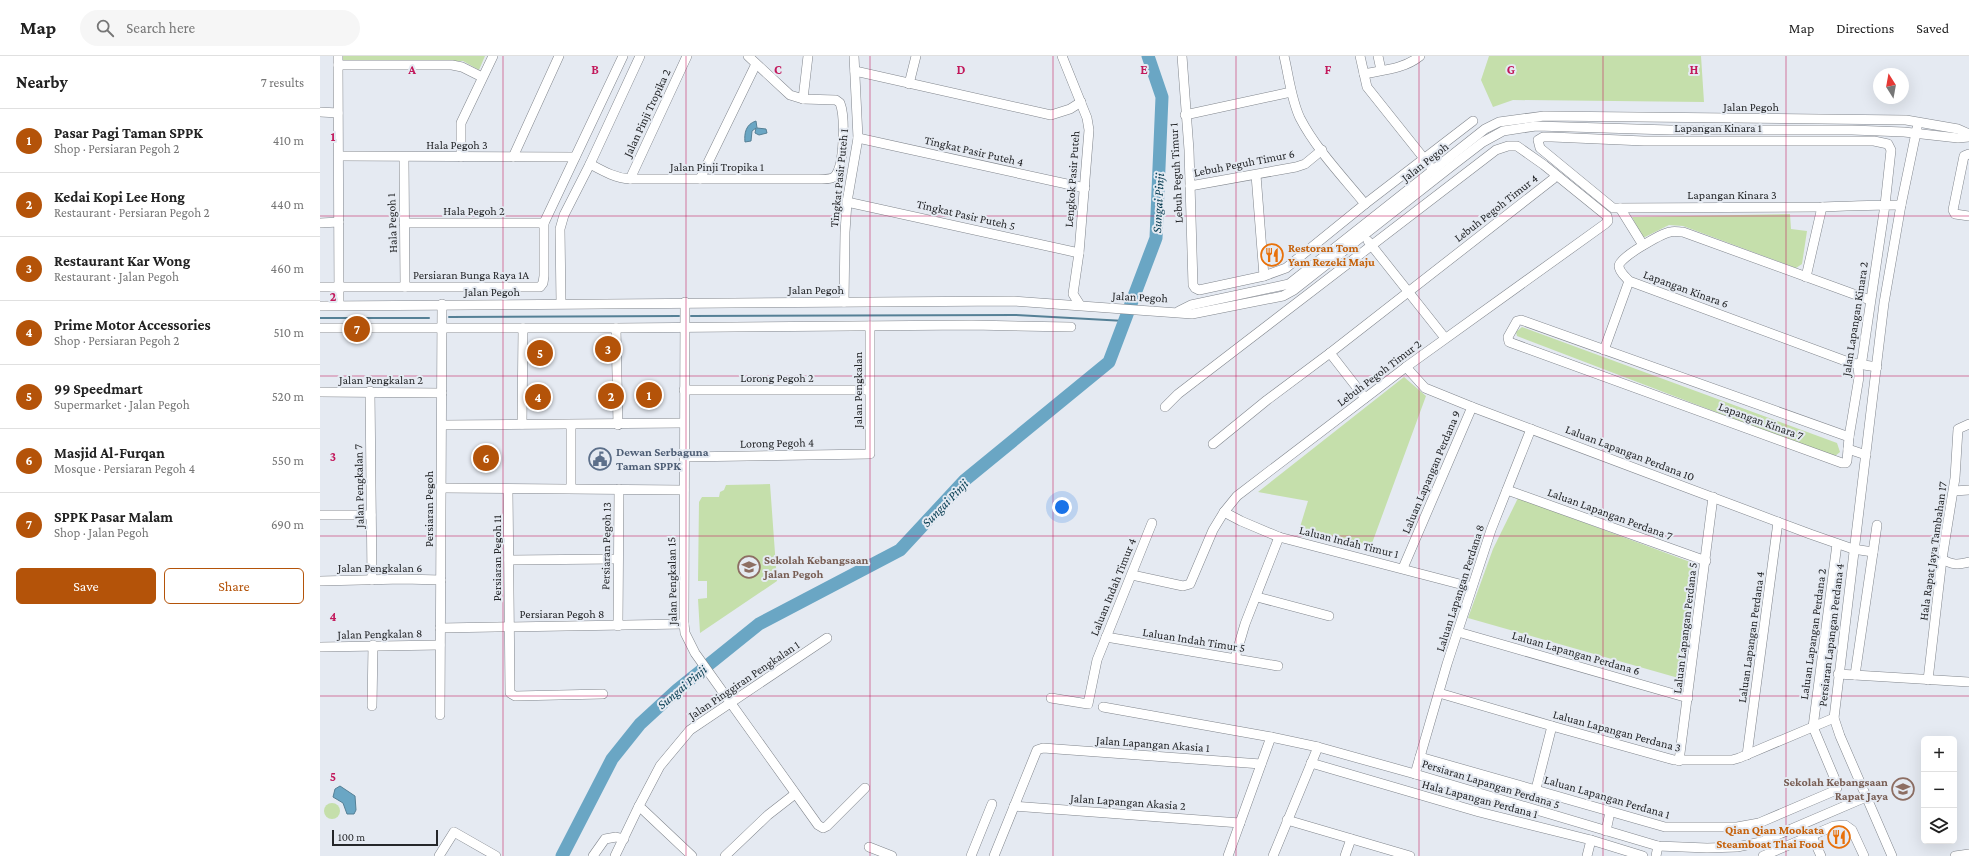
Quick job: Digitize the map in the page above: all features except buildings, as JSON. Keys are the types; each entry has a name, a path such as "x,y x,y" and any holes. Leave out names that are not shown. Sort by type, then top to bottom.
{"street":[{"path":"461,157 461,123 493,56"},
{"path":"513,157 559,56"},
{"name":"Persiaran Bunga Raya 1A","path":"320,287 540,287 543,284 544,276 544,223 623,56"},
{"path":"561,303 560,229 564,215 590,164 640,56"},
{"name":"Jalan Pinji Tropika 2","path":"630,179 687,56"},
{"path":"748,56 790,95 803,99 808,56"},
{"name":"Tingkat Pasir Puteh 1","path":"844,302 847,202 858,138 854,56"},
{"path":"909,84 916,56"},
{"name":"Lengkok Pasir Puteh","path":"1062,56 1081,102 1090,130 1079,253 1073,294"},
{"name":"Lebuh Peguh Timur 1","path":"1182,56 1190,186 1194,288"},
{"path":"1284,56 1291,92 1300,118 1322,150 1365,204"},
{"path":"1360,56 1367,87 1434,171"},
{"path":"1378,56 1381,70"},
{"path":"1364,74 1397,68 1413,62 1420,56"},
{"path":"339,305 338,61 452,65 462,67 482,77"},
{"path":"700,179 756,64"},
{"path":"855,71 1051,115 1081,102"},
{"path":"1186,115 1291,92"},
{"name":"Jalan Pinji Tropika 1","path":"590,164 621,179 832,178 835,176 840,165 845,131 840,103 836,100 803,99"},
{"path":"320,112 338,113"},
{"name":"Jalan Pegoh","path":"320,306 685,302 1014,301 1179,311 1191,305 1289,284 1372,217 1434,171 1485,129 1499,122 1530,117 1819,119 1918,122 1958,129 1969,134"},
{"name":"Jalan Pegoh","path":"1194,288 1199,290 1264,276 1280,271 1292,264 1365,204 1473,121"},
{"name":"Persiaran Lapangan Perdana 4","path":"1892,856 1840,736 1834,718 1853,549 1884,303 1901,205 1918,122"},
{"path":"1179,311 1192,314 1283,296 1294,290 1453,165 1493,136 1503,131 1536,126 1670,130 1852,130 1916,133 1958,138 1969,137"},
{"name":"Lapangan Kinara 1","path":"1574,176 1540,148 1538,140 1543,137 1552,137 1644,140 1874,141 1888,144 1891,150 1885,205"},
{"name":"Tingkat Pasir Puteh 4","path":"858,138 1085,188"},
{"name":"Lebuh Pegoh Timur 4","path":"1165,407 1178,394 1496,150 1508,146 1517,146 1544,165 1555,175 1553,179 1407,291 1330,353 1267,400 1213,444"},
{"name":"Lebuh Peguh Timur 6","path":"1190,186 1256,175 1305,164 1322,150"},
{"path":"1969,154 1964,156 1954,210 1955,214 1969,216"},
{"name":"Hala Pegoh 3","path":"339,156 404,158 575,157"},
{"name":"Hala Pegoh 1","path":"404,158 405,287"},
{"path":"1426,186 1434,171 1453,165"},
{"path":"1256,175 1264,276"},
{"name":"Lebuh Pegoh Timur 2","path":"1132,575 1184,586 1190,584 1213,530 1224,512 1237,496 1406,367 1608,221 1607,216 1555,175"},
{"name":"Lapangan Kinara 3","path":"1574,176 1613,208 1901,205"},
{"name":"Tingkat Pasir Puteh 5","path":"847,202 1079,253"},
{"name":"Jalan Lapangan Kinara 2","path":"1850,437 1859,377 1858,364 1862,360 1885,205"},
{"path":"1806,277 1822,207"},
{"path":"1620,208 1643,245"},
{"path":"1372,217 1365,227 1364,235 1407,291 1446,338"},
{"path":"320,223 339,222"},
{"name":"Hala Pegoh 2","path":"404,223 544,223"},
{"name":"Lapangan Kinara 6","path":"1870,300 1683,232 1670,232 1643,245 1619,262 1620,271 1629,281 1858,364 1877,367"},
{"path":"1341,242 1354,236 1364,235"},
{"path":"1604,350 1629,281"},
{"path":"561,285 576,303"},
{"path":"540,304 551,297 561,285"},
{"path":"1061,304 1073,294 1082,306"},
{"name":"Jalan Pengkalan 15","path":"685,302 685,633 694,653 818,825 822,828 865,788"},
{"name":"Persiaran Pegoh","path":"440,715 442,304"},
{"name":"Lapangan Kinara 7","path":"1522,320 1604,350 1850,437 1847,461 1846,463 1842,463 1517,345 1508,340 1508,337 1517,321 1522,320"},
{"path":"320,328 616,328 685,326 1008,324 1071,327"},
{"name":"Jalan Pengkalan","path":"870,326 870,454"},
{"path":"522,424 523,328"},
{"path":"616,328 618,425"},
{"path":"1330,353 1365,398"},
{"name":"Laluan Lapangan Perdana 10","path":"1406,367 1426,388 1472,407 1837,544 1853,549 1873,552"},
{"name":"Lorong Pegoh 2","path":"684,390 869,390"},
{"name":"Jalan Pengkalan 2","path":"320,392 370,391 442,393"},
{"name":"Jalan Pengkalan 7","path":"370,391 372,580"},
{"name":"Laluan Lapangan Perdana 9","path":"1402,568 1472,407"},
{"path":"442,425 618,425 684,423"},
{"path":"570,425 571,488"},
{"name":"Hala Rapat Jaya Tambahan 17","path":"1928,680 1942,559 1954,491 1958,455 1957,432 1965,425"},
{"name":"Laluan Lapangan Perdana 8","path":"1415,774 1471,587 1531,429"},
{"path":"1848,450 1866,455"},
{"name":"Lorong Pegoh 4","path":"684,456 870,454"},
{"path":"441,488 684,490"},
{"name":"Persiaran Pegoh 11","path":"508,489 511,695 603,694"},
{"name":"Persiaran Pegoh 13","path":"618,626 617,559 619,489"},
{"name":"Laluan Lapangan Perdana 7","path":"1507,490 1706,561"},
{"path":"1954,491 1969,490"},
{"name":"Laluan Lapangan Perdana 5","path":"1679,761 1713,498"},
{"name":"Laluan Indah Timur 1","path":"1224,512 1279,537 1471,587"},
{"path":"320,515 371,515"},
{"name":"Laluan Lapangan Perdana 4","path":"1747,755 1778,522"},
{"name":"Laluan Indah Timur 4","path":"1051,698 1088,704 1097,660 1152,523"},
{"path":"1855,675 1877,525"},
{"path":"1235,658 1245,624 1258,597 1279,537"},
{"name":"Laluan Lapangan Perdana 2","path":"1813,727 1837,544"},
{"path":"509,560 617,559"},
{"path":"1942,559 1950,564 1959,565 1969,562"},
{"name":"Jalan Pengkalan 6","path":"320,581 441,580"},
{"path":"1258,597 1329,616"},
{"name":"Persiaran Pegoh 8","path":"440,628 684,624"},
{"name":"Laluan Lapangan Perdana 6","path":"1458,632 1688,698"},
{"name":"Laluan Indah Timur 5","path":"1106,637 1278,666"},
{"name":"Jalan Pinggiran Pengkalan 1","path":"615,856 660,766 690,730 827,638"},
{"path":"372,706 373,645"},
{"name":"Jalan Pengkalan 8","path":"320,647 440,645"},
{"path":"1838,674 1969,682"},
{"name":"Laluan Lapangan Perdana 3","path":"1439,693 1679,761 1732,760 1834,718"},
{"name":"Persiaran Lapangan Perdana 5","path":"1103,707 1271,736 1318,747 1658,846 1707,848 1737,847 1761,842 1866,797"},
{"path":"1536,789 1552,726"},
{"name":"Laluan Lapangan Perdana 1","path":"1420,757 1665,827 1737,827 1766,820 1837,788 1832,772 1813,727"},
{"path":"1228,856 1271,736"},
{"path":"1273,856 1310,763 1318,747"},
{"name":"Jalan Lapangan Akasia 1","path":"1014,806 1037,750 1043,748 1261,764"},
{"name":"Hala Lapangan Perdana 1","path":"1310,763 1479,812 1591,840 1643,856"},
{"path":"725,856 768,815 795,794"},
{"path":"971,856 992,804"},
{"path":"639,806 692,856"},
{"path":"994,856 1014,806"},
{"name":"Jalan Lapangan Akasia 2","path":"1014,806 1240,823"},
{"path":"1606,831 1610,812"},
{"path":"1287,820 1410,856"},
{"path":"1763,856 1834,826 1845,825 1852,830 1864,856"},
{"path":"439,856 454,832 496,856"},
{"path":"1812,836 1821,856"},
{"path":"594,856 605,839 616,837 624,839"},
{"path":"1345,856 1351,839"},
{"path":"1587,856 1591,840"},
{"path":"1656,856 1658,846"},
{"path":"869,847 892,856"},
{"path":"1955,856 1969,854"}],"green space":[{"path":"343,56 485,56 479,70 463,61 343,61"},
{"path":"1489,56 1701,56 1704,102 1513,100 1493,107 1481,80"},
{"path":"1790,214 1791,229 1807,231 1802,264 1796,268 1683,226 1669,225 1643,238 1632,217"},
{"path":"1522,327 1837,443 1840,452 1834,457 1517,336 1516,332"},
{"path":"1404,377 1426,396 1371,546 1300,527 1308,501 1258,492"},
{"path":"770,484 777,581 700,633 698,599 707,598 707,581 698,581 699,502 702,497 719,497 720,492 724,490 726,485"},
{"path":"1518,498 1693,563 1682,679 1468,618 1493,549"},
{"path":"332,803 338,805 340,811 338,817 332,819 326,817 324,811 326,805"}],"water":[{"path":"756,121 757,128 766,129 767,133 759,135 755,133 756,128 752,131 751,141 745,142 746,129 750,124"},
{"path":"340,786 355,796 356,810 354,814 347,814 343,803 333,797 335,789"}],"waterway":[{"name":"Sungai Pinji","path":"562,856 612,759 640,724 677,690 759,624 900,550 965,480 1109,362 1156,238 1162,97 1148,56"},
{"path":"691,316 1016,315 1125,321"},
{"path":"449,317 679,316"},
{"path":"320,318 429,318"}],"place":[{"name":"Restoran Tom Yam Rezeki Maju","path":"1272,255"},
{"name":"SPPK Pasar Malam","path":"357,329"},
{"name":"Restaurant Kar Wong","path":"608,349"},
{"name":"99 Speedmart","path":"540,353"},
{"name":"Pasar Pagi Taman SPPK","path":"649,395"},
{"name":"Kedai Kopi Lee Hong","path":"611,396"},
{"name":"Prime Motor Accessories","path":"538,397"},
{"name":"Masjid Al-Furqan","path":"486,458"},
{"name":"Dewan Serbaguna Taman SPPK","path":"600,459"},
{"name":"Sekolah Kebangsaan Jalan Pegoh","path":"749,567"},
{"name":"Sekolah Kebangsaan Rapat Jaya","path":"1903,789"},
{"name":"Qian Qian Mookata Steamboat Thai Food","path":"1839,837"}]}
